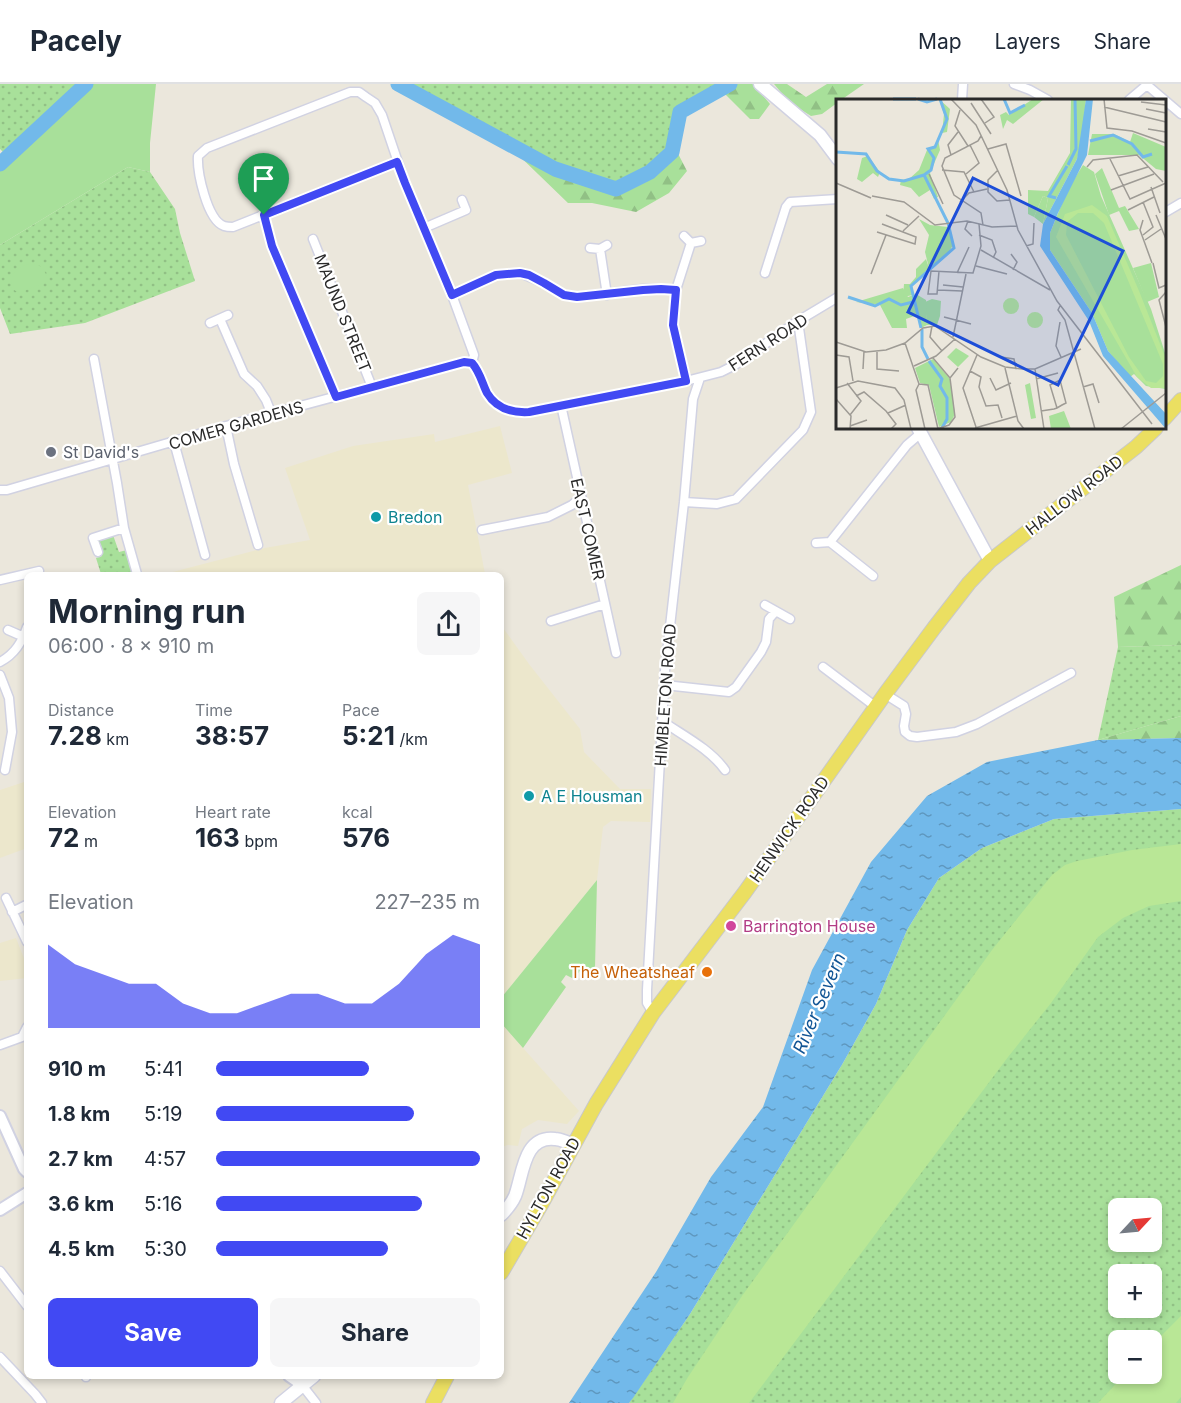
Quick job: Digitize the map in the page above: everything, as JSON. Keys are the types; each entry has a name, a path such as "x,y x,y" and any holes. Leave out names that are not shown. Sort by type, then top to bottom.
{"main road":[{"path":"761,85 820,135 836,158"},
{"path":"1166,416 1181,400"},
{"name":"HALLOW ROAD","path":"990,561 1136,447 1155,429"},
{"path":"919,430 990,561"},
{"name":"HENWICK ROAD","path":"596,1104 653,1013 745,892 885,694 969,583 990,561"},
{"name":"HYLTON ROAD","path":"504,1267 596,1104"},
{"path":"504,1211 514,1197 525,1159 539,1141 554,1138 573,1144"},
{"path":"281,1403 310,1379"},
{"path":"433,1403 445,1379"}],"street":[{"path":"962,99 963,84"},
{"path":"1014,84 1046,99"},
{"path":"1131,99 1147,84 1164,99"},
{"name":"FERN ROAD","path":"264,215 233,227 223,226 213,217 208,206 197,166 198,156 207,148 350,92 359,92 366,96 375,103 382,115 405,183 452,295 474,355 472,363 478,370 489,396 505,409 519,412 529,412 686,381 721,372 836,298"},
{"path":"1166,101 1181,114"},
{"path":"336,397 272,246 264,215 397,162"},
{"path":"765,273 786,207 790,202 836,199"},
{"path":"424,228 466,210 462,200"},
{"path":"1166,212 1181,203"},
{"path":"684,236 691,243"},
{"name":"MAUND STREET","path":"313,239 372,387"},
{"path":"691,243 701,241"},
{"path":"686,381 673,325 676,290 691,243"},
{"path":"590,248 604,247 607,295"},
{"path":"768,262 780,264"},
{"path":"452,295 496,275 520,273 529,275 564,295 577,297 643,290 676,290"},
{"path":"210,323 224,317 244,374 257,386 272,415"},
{"path":"684,502 717,504 736,499 803,430 811,412 798,321"},
{"path":"94,359 124,528 136,572"},
{"name":"COMER GARDENS","path":"0,490 7,490 226,426 464,362 472,363"},
{"name":"HIMBLETON ROAD","path":"653,1013 647,1004 646,990 665,671 693,399 700,378"},
{"name":"EAST COMER","path":"561,405 616,653"},
{"path":"226,426 234,464 259,531 258,546"},
{"path":"831,542 919,430"},
{"path":"174,442 205,555"},
{"path":"482,530 548,517 572,505 581,497"},
{"path":"98,552 93,538 124,528"},
{"path":"816,543 831,542 874,577"},
{"path":"35,572 39,571"},
{"path":"0,580 24,574"},
{"path":"551,621 605,604"},
{"path":"765,605 790,619"},
{"path":"665,685 729,692 736,687 761,652 766,642 770,619 775,612"},
{"path":"0,662 18,647 24,637 8,630"},
{"path":"823,667 876,707"},
{"path":"885,694 904,706 905,732 909,736 917,737 956,732 977,724 1071,673"},
{"path":"0,675 9,698 12,732 3,755 5,770"},
{"path":"662,721 702,748 725,770"},
{"path":"6,898 24,936"},
{"path":"12,912 24,906"},
{"path":"0,1046 24,1040"},
{"path":"0,1116 24,1169"},
{"path":"0,1210 24,1195"},
{"path":"0,1271 24,1302"},
{"path":"2,1359 42,1403"},
{"path":"293,1379 302,1385 316,1403"}],"shaded area":[{"path":"500,426 512,473 468,485 485,572 173,572 265,548 310,540 285,468 353,446 434,434 435,442"},
{"path":"504,629 580,729 584,752 620,789 651,789 650,822 611,821 603,827 597,880 504,994"},
{"path":"24,782 24,849 0,858 0,790"},
{"path":"16,938 24,958 24,978 0,981 0,943"},
{"path":"504,1026 579,1111 567,1124 538,1120 522,1129 518,1146 504,1146"}],"green space":[{"path":"0,84 86,84 8,157 0,149"},
{"path":"86,84 156,84 150,143 150,172 128,167 0,245 0,164"},
{"path":"398,84 730,84 680,112 672,152 650,172 616,189 555,169"},
{"path":"730,84 753,84 770,104 759,119 750,119 721,90"},
{"path":"774,84 787,84 806,97 827,84 864,84 842,99 836,99 836,104 822,114 811,116 789,102"},
{"path":"505,142 555,169 616,189 650,172 672,152 673,144 687,171 669,193 636,212 592,203 568,203"},
{"path":"128,167 150,172 175,209 195,281 85,323 10,334 0,308 0,245"},
{"path":"32,263 42,267 47,276 46,282 19,293 11,288 12,277 19,268"},
{"path":"113,535 119,552 127,550 132,572 100,572 96,558 102,556 99,539"},
{"path":"1181,565 1181,645 1118,647 1114,597"},
{"path":"1181,645 1181,716 1098,740 1118,647"},
{"path":"1181,716 1181,738 1098,740"},
{"path":"1181,809 1181,1403 629,1403 690,1314 843,1063 876,1004 907,930 939,878 982,848 1054,819"},
{"path":"1181,844 1181,901 1149,906 1123,918 1098,937 1051,1003 749,1403 673,1403 742,1296 992,950 1052,875 1065,865 1077,861 1132,850"},
{"path":"597,880 595,968 590,975 582,968 574,979 566,975 561,982 566,987 523,1048 504,1026 504,994"},
{"path":"1181,1316 1181,1397 1176,1403 1098,1403 1116,1384 1162,1384 1162,1335"}],"water":[{"name":"River Severn","path":"1181,738 1181,809 1054,819 982,848 939,878 907,930 876,1004 843,1063 690,1314 633,1398 629,1403 569,1403 656,1272 711,1177 763,1107 812,970 871,862 927,796 987,762 1098,740"}],"waterway":[{"path":"0,164 86,84"},
{"path":"398,84 555,169 616,189 650,172 672,152 680,112 730,84"}],"place":[{"name":"St David's","path":"51,452"},
{"name":"Bredon","path":"376,517"},
{"name":"A E Housman","path":"529,796"},
{"name":"Barrington House","path":"731,926"},
{"name":"The Wheatsheaf","path":"707,972"}],"route":[{"path":"397,162 452,295 496,275 520,273 529,275 564,295 577,297 643,290 676,290 673,325 686,381 529,412 519,412 505,409 497,404 489,396 478,370 472,363 464,362 336,397 272,246 264,215 397,162"}]}
